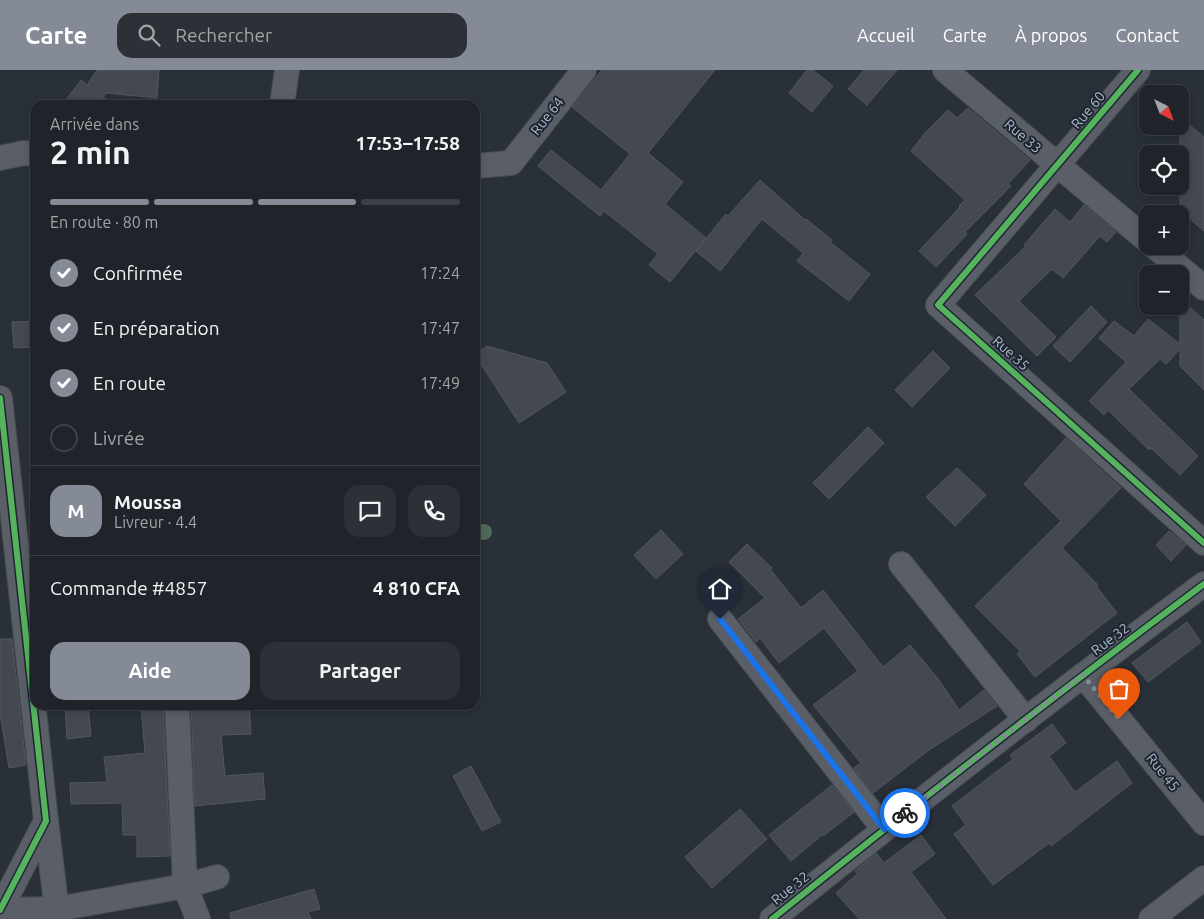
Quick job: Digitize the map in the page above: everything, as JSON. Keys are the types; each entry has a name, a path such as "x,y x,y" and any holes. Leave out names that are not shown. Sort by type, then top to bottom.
{"street":[{"path":"283,100 287,70"},
{"name":"Rue 64","path":"480,166 511,163 584,70"},
{"name":"Rue 33","path":"945,70 1139,234"},
{"name":"Rue 60","path":"1058,166 1138,70"},
{"path":"0,158 30,154"},
{"name":"Rue 35","path":"1058,166 938,305 1204,543"},
{"path":"1165,255 1204,288"},
{"path":"0,398 30,675"},
{"path":"901,564 1026,720"},
{"name":"Rue 32","path":"772,919 884,829 1204,584"},
{"path":"720,619 884,829"},
{"name":"Rue 45","path":"1083,675 1204,823"},
{"path":"34,710 58,914"},
{"path":"177,710 185,886 198,919"},
{"path":"46,822 0,910 58,914 185,886 217,877"},
{"path":"1151,919 1204,878"}],"building":[{"path":"97,70 159,70 157,98 106,93 103,97 107,100 66,100 81,80 87,85"},
{"path":"602,70 715,70 648,153 683,182 665,204 706,238 670,282 649,265 658,254 604,211 600,216 538,166 551,150 601,190 630,154 572,107"},
{"path":"807,70 813,70 833,86 812,112 789,93"},
{"path":"864,70 897,70 867,105 848,89"},
{"path":"968,108 1030,160 1008,184 1011,186 965,232 967,234 936,267 919,251 965,200 911,151 925,133 948,110 957,118"},
{"path":"1189,124 1204,137 1204,231 1189,218 1189,205 1180,205 1180,195 1189,195 1189,145 1180,145 1180,135 1189,135"},
{"path":"760,180 805,220 832,240 830,242 870,274 849,301 797,261 803,253 762,219 720,271 696,251 726,214 728,216"},
{"path":"1084,205 1116,232 1107,242 1100,236 1063,278 1052,269 1019,301 1056,337 1037,356 975,295 1026,246 1024,245 1055,209 1070,222"},
{"path":"1091,306 1107,322 1070,362 1053,346"},
{"path":"1189,307 1204,320 1204,390 1180,366 1180,349 1166,364 1160,359 1129,389 1198,456 1180,475 1151,448 1149,450 1108,410 1104,415 1089,401 1126,362 1099,338 1114,321 1134,336 1148,319 1180,344 1180,315 1189,315"},
{"path":"30,321 30,347 14,348 12,322"},
{"path":"487,346 547,363 566,392 519,423 480,363 480,351"},
{"path":"933,351 950,368 912,407 895,390"},
{"path":"868,427 884,443 829,499 813,483"},
{"path":"1066,438 1121,488 1062,548 1098,585 1096,586 1117,613 1035,677 1017,654 1020,651 975,606 1061,521 1024,484"},
{"path":"957,468 986,495 955,526 926,497"},
{"path":"661,530 683,554 656,579 634,555"},
{"path":"1169,531 1186,545 1171,561 1156,545"},
{"path":"747,544 772,568 770,569 801,608 823,590 883,667 910,645 939,680 959,710 984,690 997,706 929,750 873,793 854,768 861,763 813,705 858,671 824,628 779,663 760,638 756,642 738,619 765,598 729,562"},
{"path":"1187,622 1201,642 1148,682 1132,663"},
{"path":"0,639 12,639 26,765 9,768 0,713"},
{"path":"65,710 88,710 91,736 67,739"},
{"path":"141,710 163,710 170,856 137,857 137,835 123,835 122,803 71,804 70,783 107,782 104,757 145,753"},
{"path":"191,710 249,710 251,734 221,735 225,776 263,773 265,799 195,806"},
{"path":"1052,724 1066,743 1049,756 1075,792 1117,761 1132,783 1051,846 1049,843 993,885 954,834 966,825 952,806 1013,759 1010,755"},
{"path":"471,766 501,822 482,831 453,776"},
{"path":"832,785 854,812 791,861 769,835"},
{"path":"740,809 767,839 712,888 685,857"},
{"path":"921,835 935,854 911,872 946,919 859,919 836,893 857,874 855,871 876,853 884,863"},
{"path":"314,889 320,909 308,912 311,919 231,919 230,913"}],"cycle path":[{"path":"1138,70 938,305 1204,543"},
{"path":"0,398 30,674"},
{"path":"772,919 986,750 1204,584"},
{"path":"0,910 46,821 34,710"}],"way so far":[{"path":"905,813 1083,675 1119,719"}],"route":[{"path":"720,619 884,829 905,813"}]}
